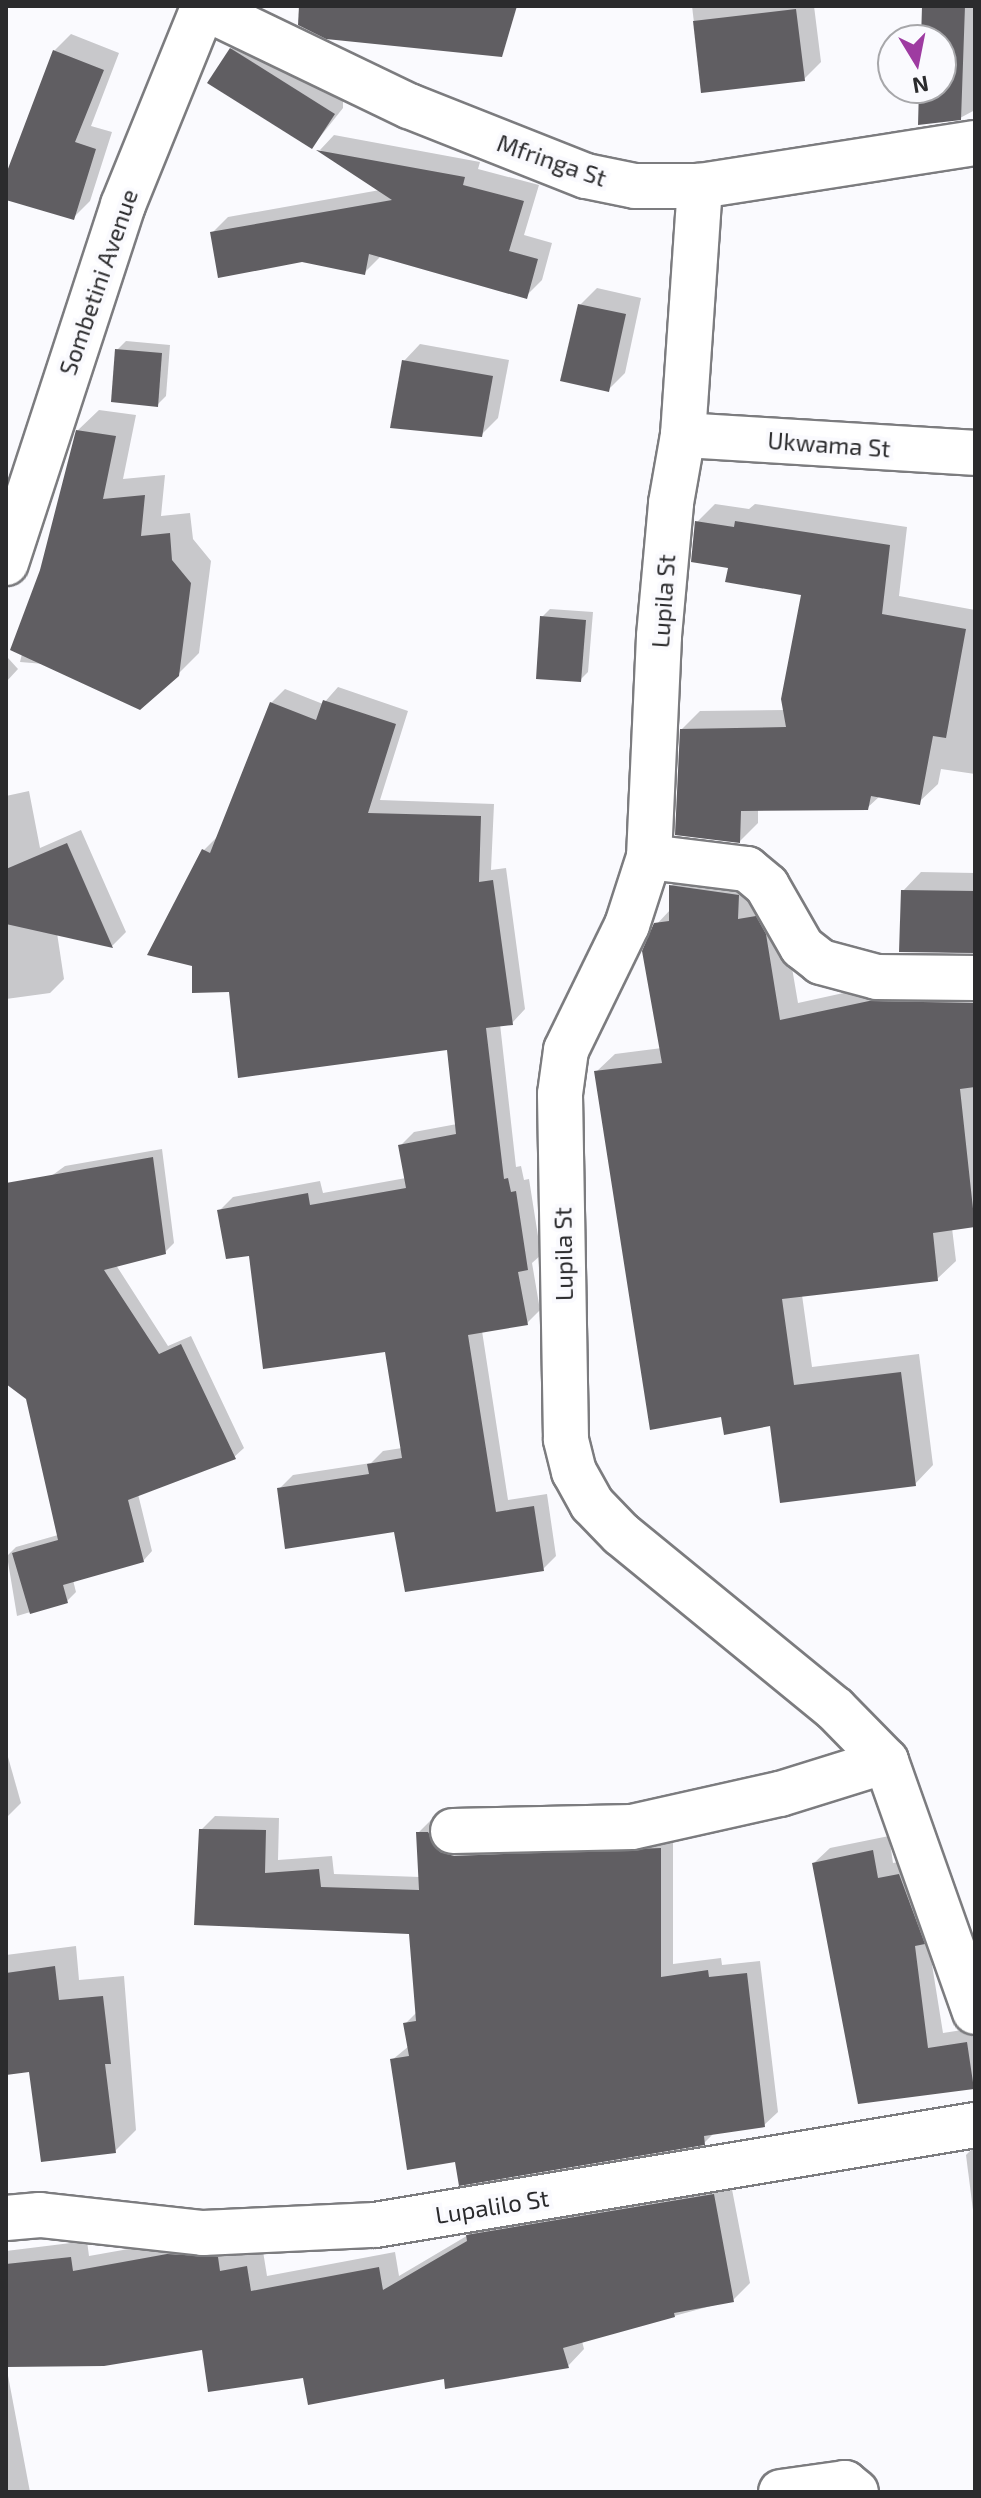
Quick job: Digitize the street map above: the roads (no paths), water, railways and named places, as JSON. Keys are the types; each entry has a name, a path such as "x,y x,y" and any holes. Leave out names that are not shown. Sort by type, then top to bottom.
{"street":[{"name":"Mfringa St","path":"203,6 409,106 573,171 635,186 700,186 975,143"},
{"name":"Sombetini Avenue","path":"6,563 123,205 203,6"},
{"name":"Lupila St","path":"700,186 683,435 659,636 649,857 627,925 566,1050 560,1094 566,1439 574,1472 592,1504 621,1534 835,1709 886,1761"},
{"name":"Ukwama St","path":"683,435 975,453"},
{"path":"649,857 747,869 767,886 802,947 821,962 877,977 975,978"},
{"path":"453,1831 632,1827 766,1797 886,1761 975,2012"},
{"name":"Lupalilo St","path":"6,2218 40,2215 203,2233 375,2225 975,2125"},
{"path":"781,2492 845,2483 856,2492"}]}
